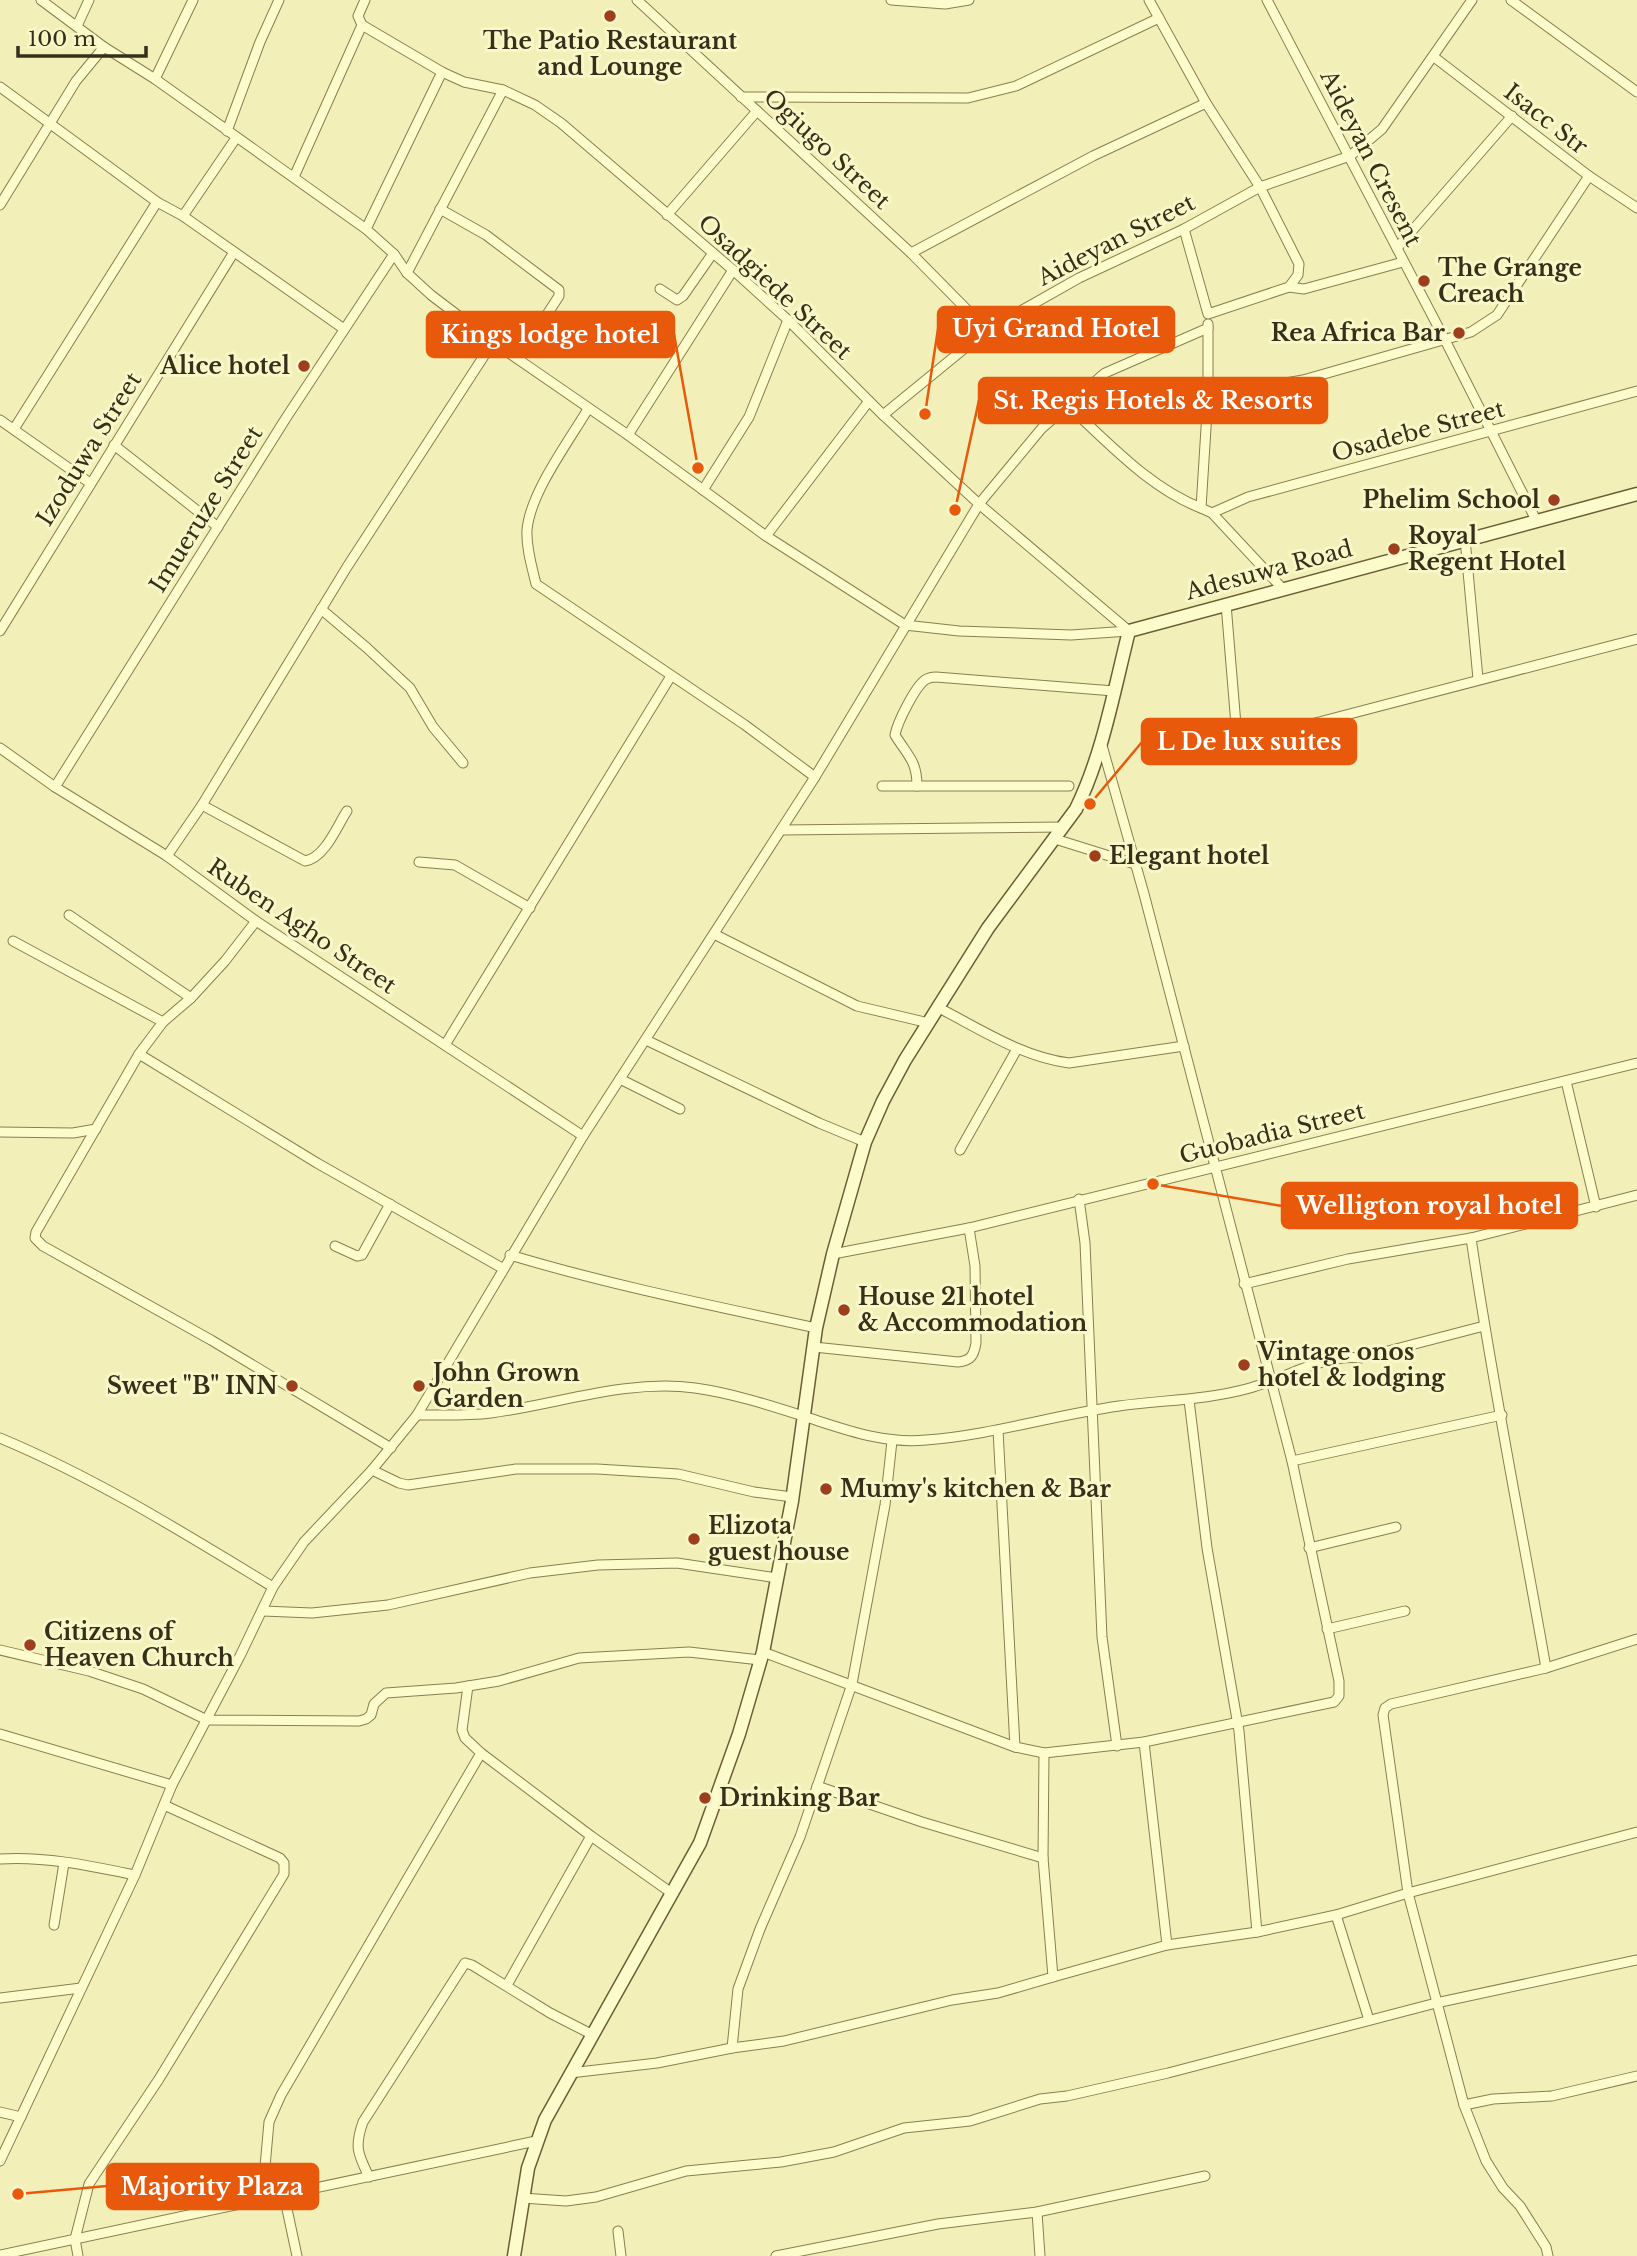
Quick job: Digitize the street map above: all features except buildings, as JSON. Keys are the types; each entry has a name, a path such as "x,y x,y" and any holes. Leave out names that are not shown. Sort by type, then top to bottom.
{"street":[{"path":"41,0 104,47 155,79 366,229 394,254 407,273 431,295 493,342 628,435 766,536 905,625"},
{"path":"77,26 89,0"},
{"path":"155,79 193,0"},
{"path":"227,131 260,42 279,0"},
{"path":"294,177 362,24 358,16 365,0"},
{"name":"Ogiugo Street","path":"638,0 911,253 986,330"},
{"path":"891,0 945,4 969,0"},
{"path":"1149,0 1206,103 1259,187 1299,264 1298,275 1289,287"},
{"name":"Aideyan Cresent","path":"1268,0 1536,520"},
{"path":"1350,156 1382,129 1472,0"},
{"path":"1511,0 1637,92"},
{"path":"741,97 968,98 1016,86 1159,18"},
{"name":"Osadgiede Street","path":"362,24 442,72 464,82 503,90 535,105 561,123 788,320 883,415 979,504 1129,631"},
{"path":"0,205 76,81 104,47"},
{"name":"Isacc Str","path":"1434,57 1589,177 1637,208"},
{"path":"366,229 442,72"},
{"path":"0,87 157,202 183,216 344,329"},
{"path":"407,273 503,90"},
{"path":"911,253 1093,156 1206,103"},
{"path":"667,215 757,111"},
{"path":"1397,248 1512,116"},
{"path":"183,216 236,138"},
{"name":"Aideyan Street","path":"883,415 986,330 1079,278 1184,229 1259,187 1350,156"},
{"path":"1209,396 1303,380 1471,332 1497,315 1589,177"},
{"path":"14,429 157,202"},
{"path":"440,209 486,235 559,290 559,296 517,359"},
{"path":"1184,229 1208,314 1209,328 1209,396 1201,508"},
{"name":"Izoduwa Street","path":"0,631 233,252"},
{"path":"660,289 677,300 683,296 713,253"},
{"name":"Imueruze Street","path":"55,787 394,254"},
{"path":"1208,314 1289,287 1304,289 1402,262"},
{"path":"628,435 733,270"},
{"path":"703,490 748,417 788,320"},
{"path":"0,2161 135,1875 172,1785 273,1587 304,1542 372,1470 417,1415 502,1268 583,1136 815,777 979,504 1042,428 1105,373 1209,328"},
{"path":"167,856 202,806 321,609 493,342"},
{"name":"Osadebe Street","path":"1212,513 1248,496 1637,391"},
{"path":"766,536 869,401"},
{"path":"1067,405 1156,484 1185,502 1212,513 1282,588"},
{"path":"588,409 532,506 527,531 536,584 745,725 815,777"},
{"path":"0,420 90,483"},
{"path":"114,444 218,527"},
{"name":"Adesuwa Road","path":"905,625 959,631 1071,635 1129,631 1637,494"},
{"path":"1465,539 1478,679"},
{"path":"1226,604 1236,725 1241,735 1247,738 1296,728 1637,639"},
{"path":"321,609 410,688 433,727 463,763"},
{"path":"514,2256 522,2198 536,2141 570,2073 700,1843 740,1734 762,1656 777,1578 792,1497 816,1328 833,1254 865,1142 883,1101 988,928 1055,839 1084,792 1101,741 1129,631"},
{"path":"445,1045 671,676"},
{"path":"918,786 914,761 895,735 896,727 919,685 927,679 936,677 1114,691"},
{"path":"0,1650 89,1671 132,1685 207,1720 359,1721 371,1715 374,1704 386,1693 499,1681 579,1658 689,1652 762,1656 852,1684 1015,1747 1044,1753 1144,1742 1334,1702 1339,1696 1339,1681 1292,1461 1101,741"},
{"name":"Ruben Agho Street","path":"0,748 55,787 167,856 256,921 583,1136"},
{"path":"882,786 1069,786"},
{"path":"202,806 305,861 313,860 320,854 347,811"},
{"path":"781,830 1063,827"},
{"path":"1055,839 1135,864"},
{"path":"419,862 455,865 530,908"},
{"path":"69,915 191,998"},
{"path":"256,921 225,961 191,998 163,1023 139,1054 35,1238 391,1448"},
{"path":"714,934 857,1006 929,1023"},
{"path":"13,942 163,1023"},
{"path":"939,1007 1017,1049 1069,1063 1184,1046"},
{"path":"646,1040 819,1123 865,1142"},
{"path":"960,1150 1017,1049"},
{"path":"139,1054 317,1163 502,1268"},
{"name":"Guobadia Street","path":"833,1254 969,1228 1637,1063"},
{"path":"620,1079 680,1109"},
{"path":"1566,1081 1596,1207"},
{"path":"0,1132 73,1133 96,1129"},
{"path":"1244,1284 1348,1259 1471,1238 1637,1195"},
{"path":"1079,1199 1085,1243 1102,1637 1116,1746"},
{"path":"335,1246 357,1256 362,1255 390,1204"},
{"path":"814,1347 958,1362 971,1358 975,1343 975,1266 969,1228"},
{"path":"1471,1238 1484,1326 1545,1668"},
{"path":"510,1255 712,1306 816,1328"},
{"path":"417,1415 490,1413 578,1395 665,1387 695,1388 803,1416 841,1430 892,1441 925,1441 998,1430 1093,1410 1189,1400 1252,1387 1341,1358 1362,1358 1484,1326"},
{"path":"1189,1400 1208,1548 1237,1723 1257,1932"},
{"path":"1292,1461 1502,1415"},
{"path":"998,1430 1015,1747"},
{"path":"0,1438 132,1502 273,1587"},
{"path":"732,2048 738,1989 760,1928 800,1837 852,1684 885,1505 892,1441"},
{"path":"372,1470 408,1485 516,1469 597,1469 665,1473 691,1476 754,1492 792,1497"},
{"path":"1309,1548 1396,1527"},
{"path":"263,1611 313,1613 388,1605 530,1573 598,1566 677,1563 777,1578"},
{"path":"1327,1629 1405,1611"},
{"path":"1548,2256 1520,2206 1503,2188 1486,2161 1464,2105 1408,1893 1383,1715 1385,1708 1391,1704 1545,1668 1637,1639"},
{"path":"468,1686 462,1730 465,1738 591,1836 673,1894"},
{"path":"0,1734 172,1785"},
{"path":"1144,1742 1167,1945"},
{"path":"262,2200 269,2122 281,2095 481,1753"},
{"path":"1044,1753 1043,1858 1053,1977"},
{"path":"817,1786 922,1822 1043,1858"},
{"path":"78,2256 75,2239 89,2185 159,2079 284,1874 284,1863 280,1858 164,1805"},
{"path":"570,2073 657,2063 784,2041 952,2000 998,1993 1167,1945 1257,1932 1336,1915 1637,1832"},
{"path":"507,1986 591,1836"},
{"path":"0,1859 64,1863 135,1875"},
{"path":"54,1925 64,1863"},
{"path":"1336,1915 1369,2020"},
{"path":"522,2198 566,2201 597,2197 686,2171 781,2162 834,2152 904,2128 970,2121 1040,2099 1068,2096 1168,2073 1436,2003 1637,1960"},
{"path":"369,2177 358,2153 358,2137 363,2122 465,1963 593,2035"},
{"path":"0,1998 81,1988"},
{"path":"1464,2105 1493,2099 1552,2096 1637,2076"},
{"path":"0,2112 21,2116"},
{"path":"0,2255 536,2141"},
{"path":"776,2256 938,2224 1037,2212 1205,2176"},
{"path":"284,2195 297,2256"},
{"path":"1037,2212 1040,2256"},
{"path":"618,2231 621,2256"}],"place":[{"name":"The Patio Restaurant and Lounge","path":"610,16"},
{"name":"The Grange Creach","path":"1424,281"},
{"name":"Rea Africa Bar","path":"1459,333"},
{"name":"Alice hotel","path":"304,366"},
{"name":"Uyi Grand Hotel","path":"925,414"},
{"name":"Kings lodge hotel","path":"698,468"},
{"name":"Phelim School","path":"1554,500"},
{"name":"St. Regis Hotels & Resorts","path":"955,510"},
{"name":"Royal Regent Hotel","path":"1394,549"},
{"name":"L De lux suites","path":"1090,804"},
{"name":"Elegant hotel","path":"1095,856"},
{"name":"Welligton royal hotel","path":"1153,1184"},
{"name":"House 21 hotel & Accommodation","path":"844,1310"},
{"name":"Vintage onos hotel & lodging","path":"1244,1365"},
{"name":"Sweet \"B\" INN","path":"292,1386"},
{"name":"John Grown Garden","path":"419,1386"},
{"name":"Mumy's kitchen & Bar","path":"826,1489"},
{"name":"Elizota guest house","path":"694,1539"},
{"name":"Citizens of Heaven Church","path":"30,1645"},
{"name":"Drinking Bar","path":"705,1798"},
{"name":"Majority Plaza","path":"18,2194"}]}
